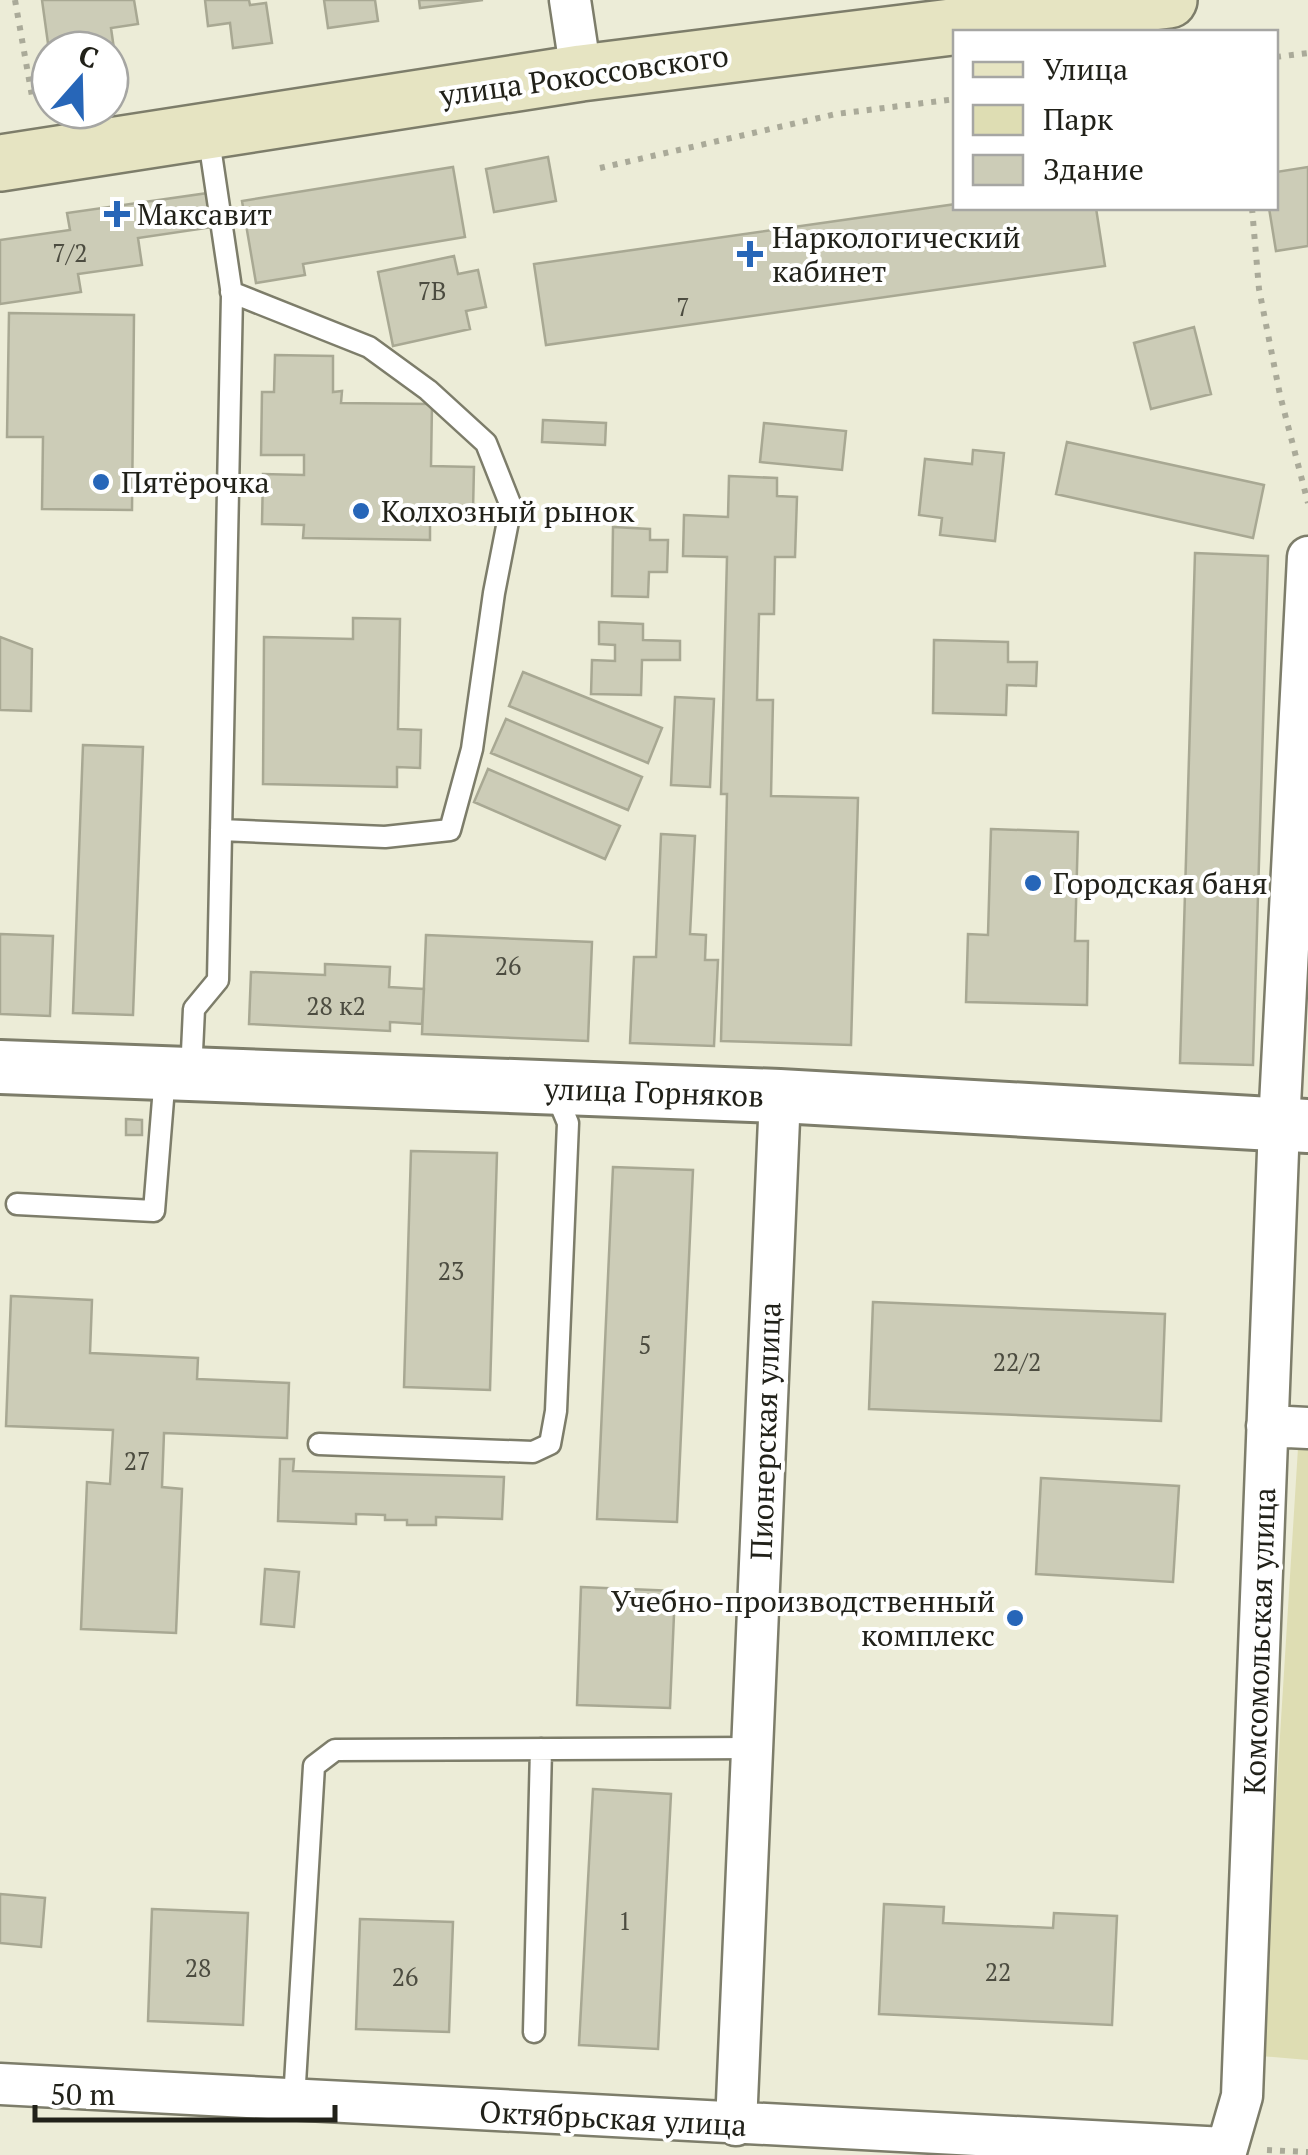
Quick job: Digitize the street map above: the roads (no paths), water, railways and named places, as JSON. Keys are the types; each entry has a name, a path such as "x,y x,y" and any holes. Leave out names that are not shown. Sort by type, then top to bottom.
{"main road":[{"name":"улица Рокоссовского","path":"0,162 581,73 1155,1"}],"street":[{"path":"570,0 581,73"},
{"name":"Комсомольская улица","path":"1225,2152 1242,2096 1268,1426 1294,1125 1308,557"},
{"name":"улица Горняков","path":"0,1067 780,1096 1294,1125"},
{"name":"Пионерская улица","path":"736,2124 780,1096"},
{"path":"1268,1426 1308,1428"},
{"name":"Октябрьская улица","path":"0,2084 1225,2152"}],"lane":[{"path":"18,1204 154,1211 178,1074 194,1009 218,980 231,292 207,131"},
{"path":"221,830 385,837 450,830 472,749 511,506 486,443 428,390 368,347 231,292"},
{"path":"319,1444 533,1452 550,1444 556,1411 568,1122 553,1088"},
{"path":"294,2100 314,1766 335,1750 752,1748"},
{"path":"534,2032 541,1749"}],"place":[{"name":"Максавит","path":"117,214"},
{"name":"Наркологический кабинет","path":"750,254"},
{"name":"Пятёрочка","path":"101,482"},
{"name":"Колхозный рынок","path":"361,511"},
{"name":"Городская баня","path":"1033,883"},
{"name":"Учебно-производственный комплекс","path":"1015,1618"}]}
